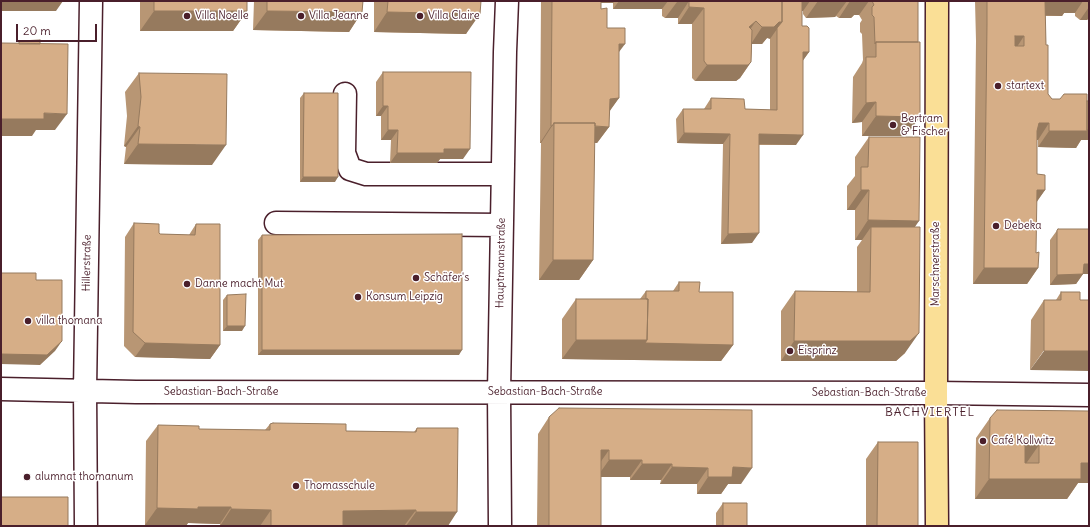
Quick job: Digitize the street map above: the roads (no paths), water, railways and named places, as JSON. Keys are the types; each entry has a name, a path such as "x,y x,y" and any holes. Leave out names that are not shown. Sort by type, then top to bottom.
{"main road":[{"name":"Marschnerstraße","path":"937,1 937,526"}],"street":[{"name":"Hillerstraße","path":"86,526 85,390 91,1"},
{"name":"Hauptmannstraße","path":"500,526 499,392 502,174 507,1"},
{"path":"345,94 344,153 350,169 366,174 502,174"},
{"path":"276,223 502,225"},
{"name":"Sebastian-Bach-Straße","path":"1,389 136,392 936,393 1089,396"}],"place":[{"name":"Villa Noelle","path":"187,16"},
{"name":"Villa Jeanne","path":"301,16"},
{"name":"Villa Claire","path":"420,16"},
{"name":"startext","path":"998,86"},
{"name":"Bertram & Fischer","path":"893,125"},
{"name":"Debeka","path":"996,226"},
{"name":"Schäfer's","path":"416,278"},
{"name":"Danne macht Mut","path":"187,284"},
{"name":"Konsum Leipzig","path":"358,297"},
{"name":"villa thomana","path":"28,321"},
{"name":"Eisprinz","path":"790,351"},
{"name":"Café Kollwitz","path":"983,441"},
{"name":"alumnat thomanum","path":"27,477"},
{"name":"Thomasschule","path":"296,486"}],"district":[{"name":"BACHVIERTEL","path":"930,413"}]}
